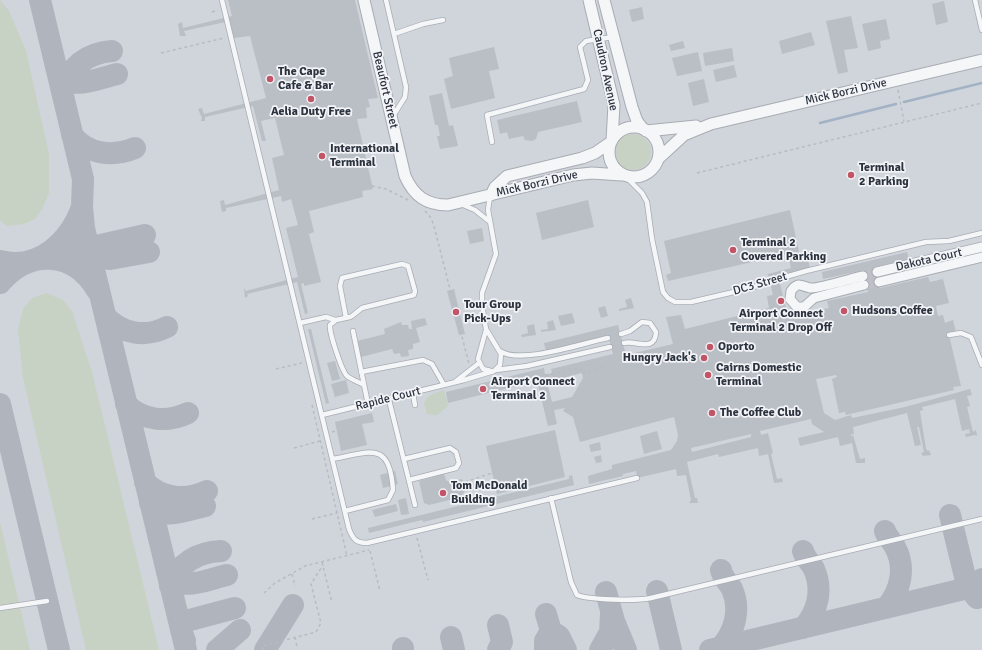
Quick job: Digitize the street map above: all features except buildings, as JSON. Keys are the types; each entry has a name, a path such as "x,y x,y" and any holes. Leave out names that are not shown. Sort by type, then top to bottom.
{"street":[{"name":"Beaufort Street","path":"364,0 405,176 412,191 426,202 436,205 458,203 491,195"},
{"name":"Caudron Avenue","path":"589,0 600,39 614,105 612,141"},
{"name":"Caudron Avenue","path":"604,0 632,107 645,130"},
{"name":"Mick Borzi Drive","path":"645,130 711,124 982,60"},
{"name":"Mick Borzi Drive","path":"658,159 684,135 711,124"},
{"path":"632,128 645,130 656,143 658,159 655,165 639,177 623,175 612,164 609,157 612,141 616,135 626,129 632,128"},
{"name":"Mick Borzi Drive","path":"491,195 495,187 507,176 582,158 595,153 612,141"},
{"name":"Mick Borzi Drive","path":"491,195 577,174 592,173 623,175"},
{"name":"Dakota Court","path":"982,247 878,277 982,257"},
{"path":"864,280 814,298 804,307 797,307 790,299 791,291 796,285 800,284 811,288 864,280"}],"lane":[{"path":"222,0 345,511 353,538 361,543 372,541 637,478"},
{"path":"386,0 406,87 405,97 392,117"},
{"path":"976,0 982,30"},
{"path":"394,34 423,24 443,20"},
{"path":"492,142 487,115 584,89 588,80 580,48 586,42 613,37"},
{"name":"DC3 Street","path":"623,175 642,193 647,202 652,239 663,292 668,298 675,302 691,302 751,288 762,283 798,273 926,242 949,240 982,233"},
{"path":"486,329 499,350 502,361 493,371 483,369 479,363 479,355 484,342 486,329 482,309 482,293 496,254 488,210 491,195"},
{"path":"458,203 475,210 490,222"},
{"path":"300,323 326,317 335,320 346,318 352,316 362,308 414,295 415,291 408,266 402,264 342,278 340,286 346,318"},
{"path":"335,320 329,328 334,349 346,374 364,385"},
{"path":"621,334 630,332 638,324 646,322 653,325 656,332 655,340 649,345 641,345 631,342 624,343"},
{"path":"353,330 368,404"},
{"path":"949,334 961,333 971,337 982,365"},
{"path":"499,350 508,356 522,357 608,338"},
{"name":"Rapide Court","path":"322,415 413,394 493,371 527,366 610,347"},
{"path":"361,372 424,360 432,364 444,385"},
{"name":"Rapide Court","path":"454,382 479,363"},
{"path":"413,394 415,405"},
{"path":"389,400 415,505"},
{"path":"404,459 450,448 456,452 459,462 456,468 409,480"},
{"path":"333,459 375,452 382,455 388,463 394,490 388,500 345,511"},
{"path":"551,498 571,582 577,594 586,598 632,600 651,598 982,519"},
{"path":"0,608 47,601"}],"path":[{"path":"161,53 231,36"},
{"path":"896,80 904,122"},
{"path":"697,173 982,102"},
{"path":"372,186 386,189 412,202"},
{"path":"422,208 432,218 470,370"},
{"path":"276,370 309,362"},
{"path":"546,375 581,368 582,373 603,368"},
{"path":"311,405 347,556"},
{"path":"294,448 320,442"},
{"path":"465,482 492,474"},
{"path":"312,519 337,513"},
{"path":"416,531 428,580"},
{"path":"372,541 369,550 380,591"},
{"path":"264,593 276,583 305,566 369,550"},
{"path":"322,562 332,604"},
{"path":"263,650 262,646 316,632 321,623 311,584 323,565"},
{"path":"292,574 295,586"},
{"path":"295,637 298,647"}],"shaded area":[{"path":"0,0 982,0 982,650 0,650"}],"green space":[{"path":"0,0 9,11 26,51 49,154 49,193 42,209 35,219 24,224 7,226 0,220"},
{"path":"636,134 646,139 650,145 650,159 646,165 640,169 630,170 620,165 616,159 615,149 620,139 626,135"},
{"path":"46,293 63,300 72,311 92,372 159,650 86,650 23,378 18,329 23,309 32,298"},
{"path":"444,390 448,406 437,415 427,414 424,403 426,400 432,394"},
{"path":"0,522 30,650 0,650"}],"waterway":[{"path":"904,102 982,83"},
{"path":"820,123 896,104"}],"taxiway":[{"path":"40,0 83,179 82,207 84,228 186,650"},
{"path":"62,91 65,82 74,68 80,63 94,55 112,51"},
{"path":"57,71 62,78 76,83 93,81 117,74"},
{"path":"72,135 78,142 86,147 101,152 118,153 135,148"},
{"path":"0,261 14,263 28,262 51,250 61,242 70,231 82,207"},
{"path":"74,251 145,235"},
{"path":"80,251 110,259 149,252"},
{"path":"0,283 24,264 37,260 50,259 63,261 76,267 87,277 97,290"},
{"path":"105,316 119,327 134,332 150,332 167,327"},
{"path":"0,404 59,650"},
{"path":"126,404 140,414 156,419 172,418 188,413"},
{"path":"145,482 159,492 174,497 191,496 207,491"},
{"path":"150,503 155,509 168,513 183,512 205,506"},
{"path":"950,515 967,585 977,598"},
{"path":"885,531 894,545 898,555 901,571 898,587 886,608"},
{"path":"170,586 178,571 190,560 197,556 221,551"},
{"path":"803,551 817,577 818,600 812,615 803,628"},
{"path":"720,648 733,628 736,612 735,597 721,570"},
{"path":"167,572 172,579 186,584 203,582 227,575"},
{"path":"710,650 968,588 982,579"},
{"path":"657,591 671,650"},
{"path":"606,592 614,621 626,650"},
{"path":"265,650 293,605"},
{"path":"185,641 181,630 186,621 235,608"},
{"path":"545,650 545,641 551,631 546,614"},
{"path":"600,650 610,632 611,614"},
{"path":"498,625 502,642 498,650"},
{"path":"217,650 240,630"},
{"path":"551,631 559,636 566,650"},
{"path":"451,637 454,650"}],"tunnel":[{"path":"863,276 877,272"},
{"path":"864,285 879,282"}],"place":[{"name":"The Cape Cafe & Bar","path":"270,79"},
{"name":"Aelia Duty Free","path":"311,99"},
{"name":"International Terminal","path":"322,156"},
{"name":"Terminal 2 Parking","path":"851,175"},
{"name":"Terminal 2 Covered Parking","path":"733,250"},
{"name":"Airport Connect Terminal 2 Drop Off","path":"781,301"},
{"name":"Hudsons Coffee","path":"844,311"},
{"name":"Tour Group Pick-Ups","path":"456,312"},
{"name":"Oporto","path":"710,347"},
{"name":"Hungry Jack's","path":"704,358"},
{"name":"Cairns Domestic Terminal","path":"708,375"},
{"name":"Airport Connect Terminal 2","path":"483,389"},
{"name":"The Coffee Club","path":"712,413"},
{"name":"Tom McDonald Building","path":"443,493"}]}
